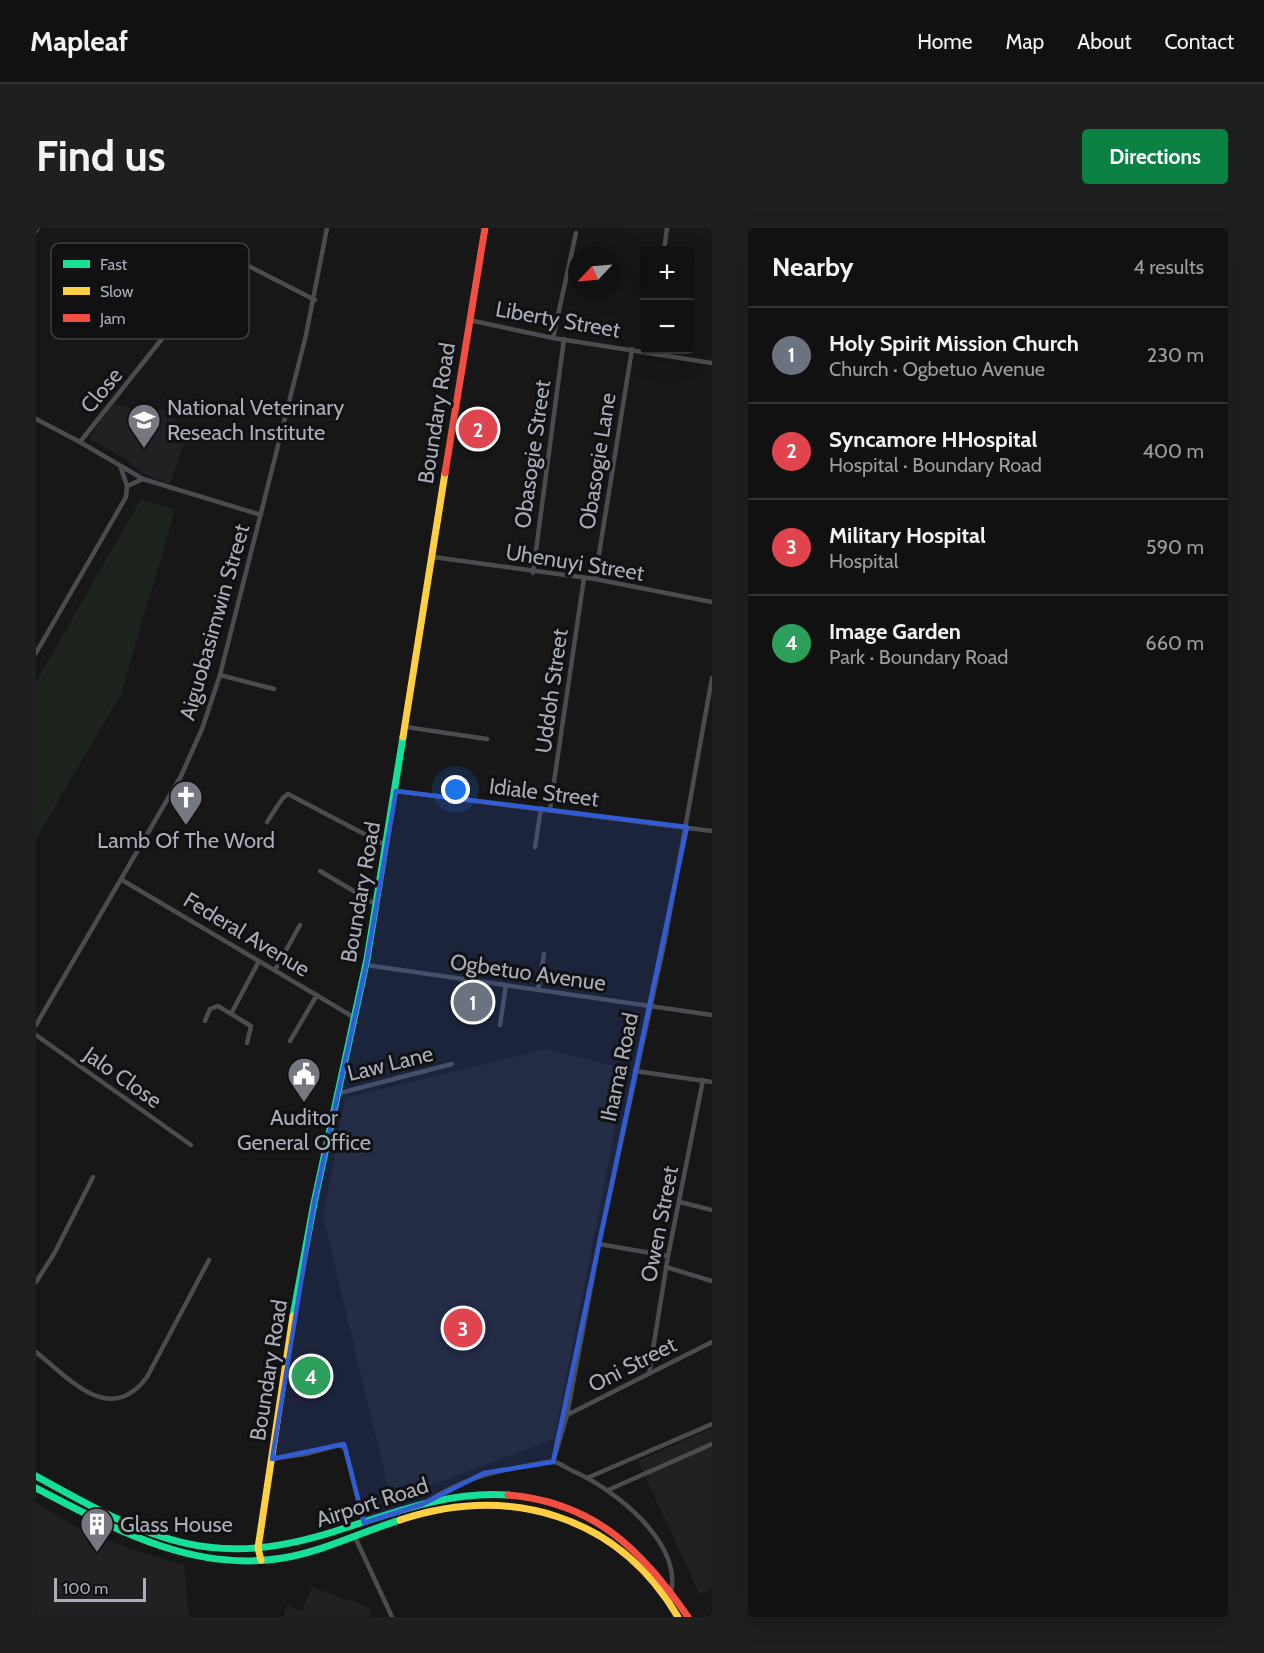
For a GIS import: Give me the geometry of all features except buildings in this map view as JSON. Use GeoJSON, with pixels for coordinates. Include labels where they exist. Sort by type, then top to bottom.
{"type":"FeatureCollection","features":[{"type":"Feature","properties":{"kind":"main road","name":"Boundary Road"},"geometry":{"type":"LineString","coordinates":[[261,1560],[258,1548],[294,1311],[336,1094],[355,1018],[377,905],[485,228]]}},
{"type":"Feature","properties":{"kind":"main road","name":"Airport Road"},"geometry":{"type":"LineString","coordinates":[[36,1476],[107,1515],[168,1540],[238,1551],[286,1547],[446,1498],[494,1493],[521,1494],[552,1501],[588,1517],[617,1536],[640,1554],[688,1617]]}},
{"type":"Feature","properties":{"kind":"main road","name":"Airport Road"},"geometry":{"type":"LineString","coordinates":[[36,1488],[117,1530],[161,1549],[209,1558],[261,1560],[301,1554],[424,1512],[455,1505],[502,1504],[533,1508],[565,1518],[607,1540],[632,1558],[670,1595],[678,1617]]}},
{"type":"Feature","properties":{"kind":"main road"},"geometry":{"type":"LineString","coordinates":[[423,1504],[424,1512]]}},
{"type":"Feature","properties":{"kind":"street","name":"Aiguobasimwin Street"},"geometry":{"type":"LineString","coordinates":[[36,1025],[38,1015],[122,880],[181,776],[202,729],[220,675],[315,300],[327,228]]}},
{"type":"Feature","properties":{"kind":"street"},"geometry":{"type":"LineString","coordinates":[[665,246],[667,228]]}},
{"type":"Feature","properties":{"kind":"street"},"geometry":{"type":"LineString","coordinates":[[553,338],[576,233]]}},
{"type":"Feature","properties":{"kind":"street"},"geometry":{"type":"LineString","coordinates":[[249,266],[315,300]]}},
{"type":"Feature","properties":{"kind":"street","name":"Liberty Street"},"geometry":{"type":"LineString","coordinates":[[469,320],[553,338],[640,349]]}},
{"type":"Feature","properties":{"kind":"street","name":"Close"},"geometry":{"type":"LineString","coordinates":[[80,442],[162,339]]}},
{"type":"Feature","properties":{"kind":"street","name":"Obasogie Street"},"geometry":{"type":"LineString","coordinates":[[533,573],[564,339]]}},
{"type":"Feature","properties":{"kind":"street","name":"Obasogie Lane"},"geometry":{"type":"LineString","coordinates":[[595,579],[632,349]]}},
{"type":"Feature","properties":{"kind":"street","name":"Liberty Street"},"geometry":{"type":"LineString","coordinates":[[668,354],[712,363]]}},
{"type":"Feature","properties":{"kind":"street"},"geometry":{"type":"LineString","coordinates":[[36,419],[143,479],[261,515]]}},
{"type":"Feature","properties":{"kind":"street"},"geometry":{"type":"LineString","coordinates":[[36,653],[126,497],[127,486],[121,467]]}},
{"type":"Feature","properties":{"kind":"street"},"geometry":{"type":"LineString","coordinates":[[127,486],[143,479]]}},
{"type":"Feature","properties":{"kind":"street","name":"Uhenuyi Street"},"geometry":{"type":"LineString","coordinates":[[433,557],[533,573],[595,579],[712,602]]}},
{"type":"Feature","properties":{"kind":"street","name":"Uddoh Street"},"geometry":{"type":"LineString","coordinates":[[550,809],[584,578]]}},
{"type":"Feature","properties":{"kind":"street"},"geometry":{"type":"LineString","coordinates":[[220,675],[274,689]]}},
{"type":"Feature","properties":{"kind":"street","name":"Ihama Road"},"geometry":{"type":"LineString","coordinates":[[554,1462],[567,1415],[599,1244],[687,827],[712,678]]}},
{"type":"Feature","properties":{"kind":"street"},"geometry":{"type":"LineString","coordinates":[[406,727],[487,739]]}},
{"type":"Feature","properties":{"kind":"street","name":"Idiale Street"},"geometry":{"type":"LineString","coordinates":[[396,791],[712,831]]}},
{"type":"Feature","properties":{"kind":"street"},"geometry":{"type":"LineString","coordinates":[[267,822],[282,799],[288,794],[387,846]]}},
{"type":"Feature","properties":{"kind":"street"},"geometry":{"type":"LineString","coordinates":[[535,848],[541,808]]}},
{"type":"Feature","properties":{"kind":"street"},"geometry":{"type":"LineString","coordinates":[[320,871],[377,905]]}},
{"type":"Feature","properties":{"kind":"street","name":"Federal Avenue"},"geometry":{"type":"LineString","coordinates":[[122,880],[355,1018]]}},
{"type":"Feature","properties":{"kind":"street"},"geometry":{"type":"LineString","coordinates":[[275,970],[300,925]]}},
{"type":"Feature","properties":{"kind":"street"},"geometry":{"type":"LineString","coordinates":[[538,990],[544,954]]}},
{"type":"Feature","properties":{"kind":"street"},"geometry":{"type":"LineString","coordinates":[[231,1014],[259,961]]}},
{"type":"Feature","properties":{"kind":"street","name":"Ogbetuo Avenue"},"geometry":{"type":"LineString","coordinates":[[366,965],[590,999],[650,1004],[712,1015]]}},
{"type":"Feature","properties":{"kind":"street"},"geometry":{"type":"LineString","coordinates":[[500,1025],[506,985]]}},
{"type":"Feature","properties":{"kind":"street"},"geometry":{"type":"LineString","coordinates":[[290,1041],[316,995]]}},
{"type":"Feature","properties":{"kind":"street"},"geometry":{"type":"LineString","coordinates":[[205,1021],[214,1005],[251,1026],[247,1043]]}},
{"type":"Feature","properties":{"kind":"street","name":"Jalo Close"},"geometry":{"type":"LineString","coordinates":[[36,1035],[191,1145]]}},
{"type":"Feature","properties":{"kind":"street","name":"Law Lane"},"geometry":{"type":"LineString","coordinates":[[336,1094],[452,1064]]}},
{"type":"Feature","properties":{"kind":"street"},"geometry":{"type":"LineString","coordinates":[[635,1071],[712,1082]]}},
{"type":"Feature","properties":{"kind":"street","name":"Owen Street"},"geometry":{"type":"LineString","coordinates":[[649,1374],[668,1256],[703,1080]]}},
{"type":"Feature","properties":{"kind":"street"},"geometry":{"type":"LineString","coordinates":[[36,1282],[54,1254],[93,1177]]}},
{"type":"Feature","properties":{"kind":"street"},"geometry":{"type":"LineString","coordinates":[[680,1202],[712,1210]]}},
{"type":"Feature","properties":{"kind":"street"},"geometry":{"type":"LineString","coordinates":[[599,1244],[668,1256]]}},
{"type":"Feature","properties":{"kind":"street"},"geometry":{"type":"LineString","coordinates":[[36,1352],[93,1396],[110,1400],[123,1399],[137,1391],[147,1377],[209,1260]]}},
{"type":"Feature","properties":{"kind":"street"},"geometry":{"type":"LineString","coordinates":[[666,1268],[712,1281]]}},
{"type":"Feature","properties":{"kind":"street","name":"Oni Street"},"geometry":{"type":"LineString","coordinates":[[567,1415],[712,1342]]}},
{"type":"Feature","properties":{"kind":"street"},"geometry":{"type":"LineString","coordinates":[[587,1478],[712,1424]]}},
{"type":"Feature","properties":{"kind":"street"},"geometry":{"type":"LineString","coordinates":[[608,1490],[712,1444]]}},
{"type":"Feature","properties":{"kind":"street"},"geometry":{"type":"LineString","coordinates":[[272,1459],[306,1454],[339,1445],[345,1448],[364,1522]]}},
{"type":"Feature","properties":{"kind":"street"},"geometry":{"type":"LineString","coordinates":[[423,1504],[449,1487],[484,1473],[554,1462],[587,1478],[625,1502],[657,1540],[673,1571],[670,1595]]}},
{"type":"Feature","properties":{"kind":"street"},"geometry":{"type":"LineString","coordinates":[[355,1537],[392,1617]]}},
{"type":"Feature","properties":{"kind":"highlighted area"},"geometry":{"type":"Polygon","coordinates":[[[396,791],[687,827],[553,1462],[484,1473],[423,1504],[364,1523],[344,1444],[272,1459],[314,1203],[366,965],[396,791]]]}},
{"type":"Feature","properties":{"kind":"shaded area","name":"National Veterinary Reseach Institute"},"geometry":{"type":"Polygon","coordinates":[[[116,404],[133,409],[165,410],[188,432],[170,484],[144,474],[124,458],[89,439],[110,407],[116,404]]]}},
{"type":"Feature","properties":{"kind":"shaded area"},"geometry":{"type":"Polygon","coordinates":[[[141,499],[175,510],[121,694],[36,839],[36,682],[141,499]]]}},
{"type":"Feature","properties":{"kind":"shaded area"},"geometry":{"type":"Polygon","coordinates":[[[547,1049],[627,1069],[554,1439],[391,1500],[323,1217],[345,1098],[547,1049]]]}},
{"type":"Feature","properties":{"kind":"shaded area"},"geometry":{"type":"Polygon","coordinates":[[[712,1428],[712,1589],[700,1595],[638,1461],[712,1428]]]}},
{"type":"Feature","properties":{"kind":"shaded area"},"geometry":{"type":"Polygon","coordinates":[[[36,1502],[74,1526],[130,1549],[184,1565],[189,1617],[36,1617],[36,1502]]]}},
{"type":"Feature","properties":{"kind":"shaded area"},"geometry":{"type":"Polygon","coordinates":[[[312,1587],[371,1608],[368,1617],[283,1617],[287,1605],[302,1611],[312,1587]]]}},
{"type":"Feature","properties":{"kind":"traffic: fast"},"geometry":{"type":"LineString","coordinates":[[293,1316],[314,1203],[367,959],[403,737]]}},
{"type":"Feature","properties":{"kind":"traffic: fast"},"geometry":{"type":"LineString","coordinates":[[36,1476],[114,1517],[149,1532],[184,1543],[219,1548],[257,1548],[298,1541],[445,1499],[508,1495]]}},
{"type":"Feature","properties":{"kind":"traffic: fast"},"geometry":{"type":"LineString","coordinates":[[36,1488],[94,1518],[154,1544],[217,1559],[249,1561],[298,1555],[400,1520]]}},
{"type":"Feature","properties":{"kind":"traffic: slow"},"geometry":{"type":"LineString","coordinates":[[403,737],[445,473]]}},
{"type":"Feature","properties":{"kind":"traffic: slow"},"geometry":{"type":"LineString","coordinates":[[261,1560],[258,1548],[293,1316]]}},
{"type":"Feature","properties":{"kind":"traffic: slow"},"geometry":{"type":"LineString","coordinates":[[400,1520],[441,1510],[481,1506],[520,1508],[558,1517],[593,1532],[625,1554],[653,1582],[678,1617]]}},
{"type":"Feature","properties":{"kind":"traffic: jam"},"geometry":{"type":"LineString","coordinates":[[445,473],[485,228]]}},
{"type":"Feature","properties":{"kind":"traffic: jam"},"geometry":{"type":"LineString","coordinates":[[508,1495],[539,1500],[591,1519],[634,1551],[653,1571],[688,1617]]}},
{"type":"Feature","properties":{"kind":"place","name":"Syncamore HHospital"},"geometry":{"type":"Point","coordinates":[478,429]}},
{"type":"Feature","properties":{"kind":"place","name":"National Veterinary Reseach Institute"},"geometry":{"type":"Point","coordinates":[144,449]}},
{"type":"Feature","properties":{"kind":"place","name":"Lamb Of The Word"},"geometry":{"type":"Point","coordinates":[186,826]}},
{"type":"Feature","properties":{"kind":"place","name":"Holy Spirit Mission Church"},"geometry":{"type":"Point","coordinates":[473,1002]}},
{"type":"Feature","properties":{"kind":"place","name":"Auditor General Office"},"geometry":{"type":"Point","coordinates":[304,1103]}},
{"type":"Feature","properties":{"kind":"place","name":"Military Hospital"},"geometry":{"type":"Point","coordinates":[463,1328]}},
{"type":"Feature","properties":{"kind":"place","name":"Image Garden"},"geometry":{"type":"Point","coordinates":[311,1376]}},
{"type":"Feature","properties":{"kind":"place","name":"Glass House"},"geometry":{"type":"Point","coordinates":[97,1553]}}]}
